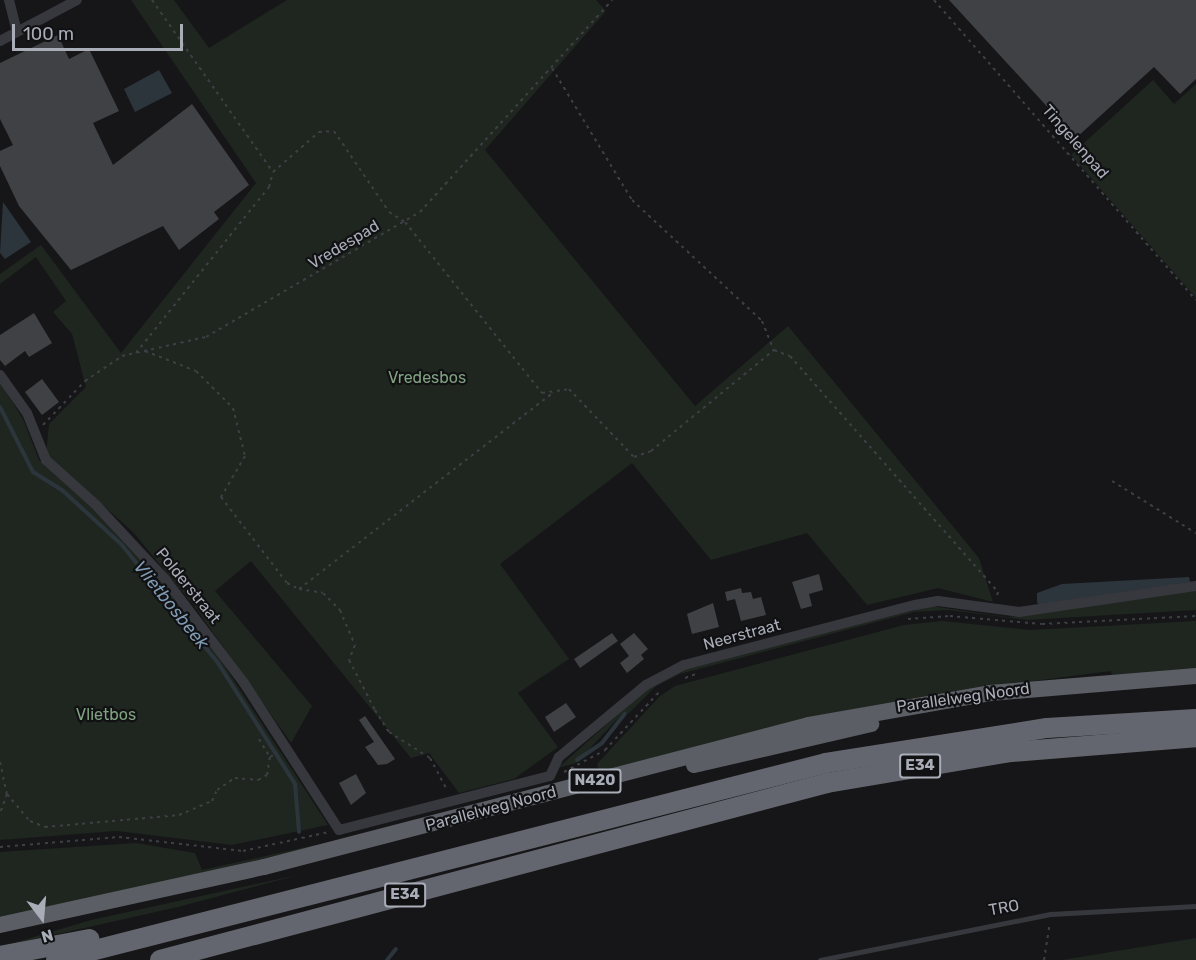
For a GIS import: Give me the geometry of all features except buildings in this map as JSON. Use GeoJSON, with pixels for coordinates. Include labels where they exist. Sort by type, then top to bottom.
{"type":"FeatureCollection","features":[{"type":"Feature","properties":{"kind":"highway","name":"Parallelweg Noord"},"geometry":{"type":"LineString","coordinates":[[0,925],[264,867],[808,724],[990,693],[1196,676]]}},
{"type":"Feature","properties":{"kind":"highway","name":"Parallelweg Noord"},"geometry":{"type":"LineString","coordinates":[[0,935],[271,876],[803,738],[990,704],[1196,685]]}},
{"type":"Feature","properties":{"kind":"highway","name":"E34"},"geometry":{"type":"LineString","coordinates":[[56,960],[826,763],[1047,728],[1196,719]]}},
{"type":"Feature","properties":{"kind":"highway","name":"E34"},"geometry":{"type":"LineString","coordinates":[[160,960],[827,783],[1011,752],[1196,737]]}},
{"type":"Feature","properties":{"kind":"highway"},"geometry":{"type":"LineString","coordinates":[[0,956],[198,922]]}},
{"type":"Feature","properties":{"kind":"street"},"geometry":{"type":"LineString","coordinates":[[9,0],[17,30]]}},
{"type":"Feature","properties":{"kind":"street"},"geometry":{"type":"LineString","coordinates":[[0,40],[77,0]]}},
{"type":"Feature","properties":{"kind":"street","name":"Polderstraat"},"geometry":{"type":"LineString","coordinates":[[0,375],[27,413],[54,470],[96,505],[165,579],[287,747],[339,830]]}},
{"type":"Feature","properties":{"kind":"street","name":"Neerstraat"},"geometry":{"type":"LineString","coordinates":[[550,776],[554,762],[568,750],[646,686],[684,665],[926,603],[1018,612],[1196,586]]}},
{"type":"Feature","properties":{"kind":"street"},"geometry":{"type":"LineString","coordinates":[[339,830],[550,776]]}},
{"type":"Feature","properties":{"kind":"lane","name":"TRO"},"geometry":{"type":"LineString","coordinates":[[820,960],[1052,914],[1196,906]]}},
{"type":"Feature","properties":{"kind":"path"},"geometry":{"type":"LineString","coordinates":[[152,0],[272,171]]}},
{"type":"Feature","properties":{"kind":"path","name":"Vredespad"},"geometry":{"type":"LineString","coordinates":[[35,434],[85,381],[122,356],[206,337],[420,212],[612,0]]}},
{"type":"Feature","properties":{"kind":"path","name":"Tingelenpad"},"geometry":{"type":"LineString","coordinates":[[934,0],[1196,300]]}},
{"type":"Feature","properties":{"kind":"path"},"geometry":{"type":"LineString","coordinates":[[551,67],[632,201],[762,321],[774,350],[798,365],[998,592],[996,599]]}},
{"type":"Feature","properties":{"kind":"path"},"geometry":{"type":"LineString","coordinates":[[136,353],[269,187],[272,171],[319,132],[334,131],[389,213],[405,222],[542,393],[569,389],[634,457],[651,451],[774,350]]}},
{"type":"Feature","properties":{"kind":"path"},"geometry":{"type":"LineString","coordinates":[[145,351],[196,371],[233,408],[245,456],[221,497],[287,584],[299,589],[323,593],[340,610],[355,645],[349,660],[375,710],[389,732],[429,758],[453,801]]}},
{"type":"Feature","properties":{"kind":"path"},"geometry":{"type":"LineString","coordinates":[[299,589],[556,391]]}},
{"type":"Feature","properties":{"kind":"path"},"geometry":{"type":"LineString","coordinates":[[1112,481],[1196,533]]}},
{"type":"Feature","properties":{"kind":"path"},"geometry":{"type":"LineString","coordinates":[[896,622],[931,616],[1012,624],[1196,616]]}},
{"type":"Feature","properties":{"kind":"path"},"geometry":{"type":"LineString","coordinates":[[681,680],[708,671]]}},
{"type":"Feature","properties":{"kind":"path"},"geometry":{"type":"LineString","coordinates":[[550,776],[572,770],[605,750],[665,687]]}},
{"type":"Feature","properties":{"kind":"path"},"geometry":{"type":"LineString","coordinates":[[0,762],[7,794],[30,822],[45,827],[178,815],[212,801],[217,790],[235,778],[258,780],[267,775],[270,757],[259,739]]}},
{"type":"Feature","properties":{"kind":"path"},"geometry":{"type":"LineString","coordinates":[[270,757],[287,747]]}},
{"type":"Feature","properties":{"kind":"path"},"geometry":{"type":"LineString","coordinates":[[0,813],[7,794]]}},
{"type":"Feature","properties":{"kind":"path"},"geometry":{"type":"LineString","coordinates":[[0,847],[119,837],[243,851],[339,830]]}},
{"type":"Feature","properties":{"kind":"path"},"geometry":{"type":"LineString","coordinates":[[1044,960],[1052,914]]}},
{"type":"Feature","properties":{"kind":"green space","name":"Vredesbos"},"geometry":{"type":"Polygon","coordinates":[[[131,0],[174,0],[209,48],[287,0],[596,0],[606,11],[485,150],[695,406],[788,326],[979,558],[993,602],[938,588],[867,605],[807,533],[711,560],[632,463],[500,564],[569,659],[518,693],[558,747],[514,779],[459,793],[429,753],[411,758],[251,561],[215,591],[312,706],[291,743],[195,607],[133,532],[46,455],[49,424],[86,387],[72,334],[53,312],[66,301],[36,257],[0,284],[0,274],[41,245],[121,353],[256,183],[131,0]]]}},
{"type":"Feature","properties":{"kind":"green space"},"geometry":{"type":"Polygon","coordinates":[[[1153,80],[1174,104],[1196,84],[1196,298],[1071,155],[1153,80]]]}},
{"type":"Feature","properties":{"kind":"green space","name":"Vlietbos"},"geometry":{"type":"Polygon","coordinates":[[[0,382],[23,419],[39,460],[109,523],[163,583],[214,650],[328,825],[232,845],[117,831],[0,840],[0,382]]]}},
{"type":"Feature","properties":{"kind":"green space"},"geometry":{"type":"Polygon","coordinates":[[[1196,590],[1196,610],[1027,620],[948,610],[914,612],[680,674],[656,686],[628,714],[624,712],[576,763],[558,768],[644,691],[679,670],[931,606],[1007,617],[1196,590]]]}},
{"type":"Feature","properties":{"kind":"green space"},"geometry":{"type":"Polygon","coordinates":[[[942,621],[1030,630],[1196,621],[1196,670],[1112,675],[1111,671],[1011,684],[0,920],[0,852],[136,843],[195,853],[202,870],[356,836],[599,771],[597,764],[660,696],[675,686],[904,625],[942,621]]]}},
{"type":"Feature","properties":{"kind":"green space"},"geometry":{"type":"Polygon","coordinates":[[[302,874],[178,907],[0,947],[91,920],[302,874]]]}},
{"type":"Feature","properties":{"kind":"green space"},"geometry":{"type":"Polygon","coordinates":[[[1196,938],[1196,960],[1062,960],[1196,938]]]}},
{"type":"Feature","properties":{"kind":"shaded area"},"geometry":{"type":"Polygon","coordinates":[[[159,70],[172,93],[135,112],[124,89],[159,70]]]}},
{"type":"Feature","properties":{"kind":"shaded area"},"geometry":{"type":"Polygon","coordinates":[[[3,202],[31,242],[5,259],[0,253],[3,202]]]}},
{"type":"Feature","properties":{"kind":"shaded area"},"geometry":{"type":"Polygon","coordinates":[[[1189,577],[1190,582],[1038,605],[1037,601],[1037,593],[1062,584],[1189,577]]]}},
{"type":"Feature","properties":{"kind":"waterway","name":"Vlietbosbeek"},"geometry":{"type":"LineString","coordinates":[[0,407],[33,472],[62,490],[121,544],[218,663],[295,784],[299,832]]}},
{"type":"Feature","properties":{"kind":"waterway"},"geometry":{"type":"LineString","coordinates":[[577,760],[602,743],[625,714]]}},
{"type":"Feature","properties":{"kind":"waterway"},"geometry":{"type":"LineString","coordinates":[[387,960],[396,949]]}}]}
